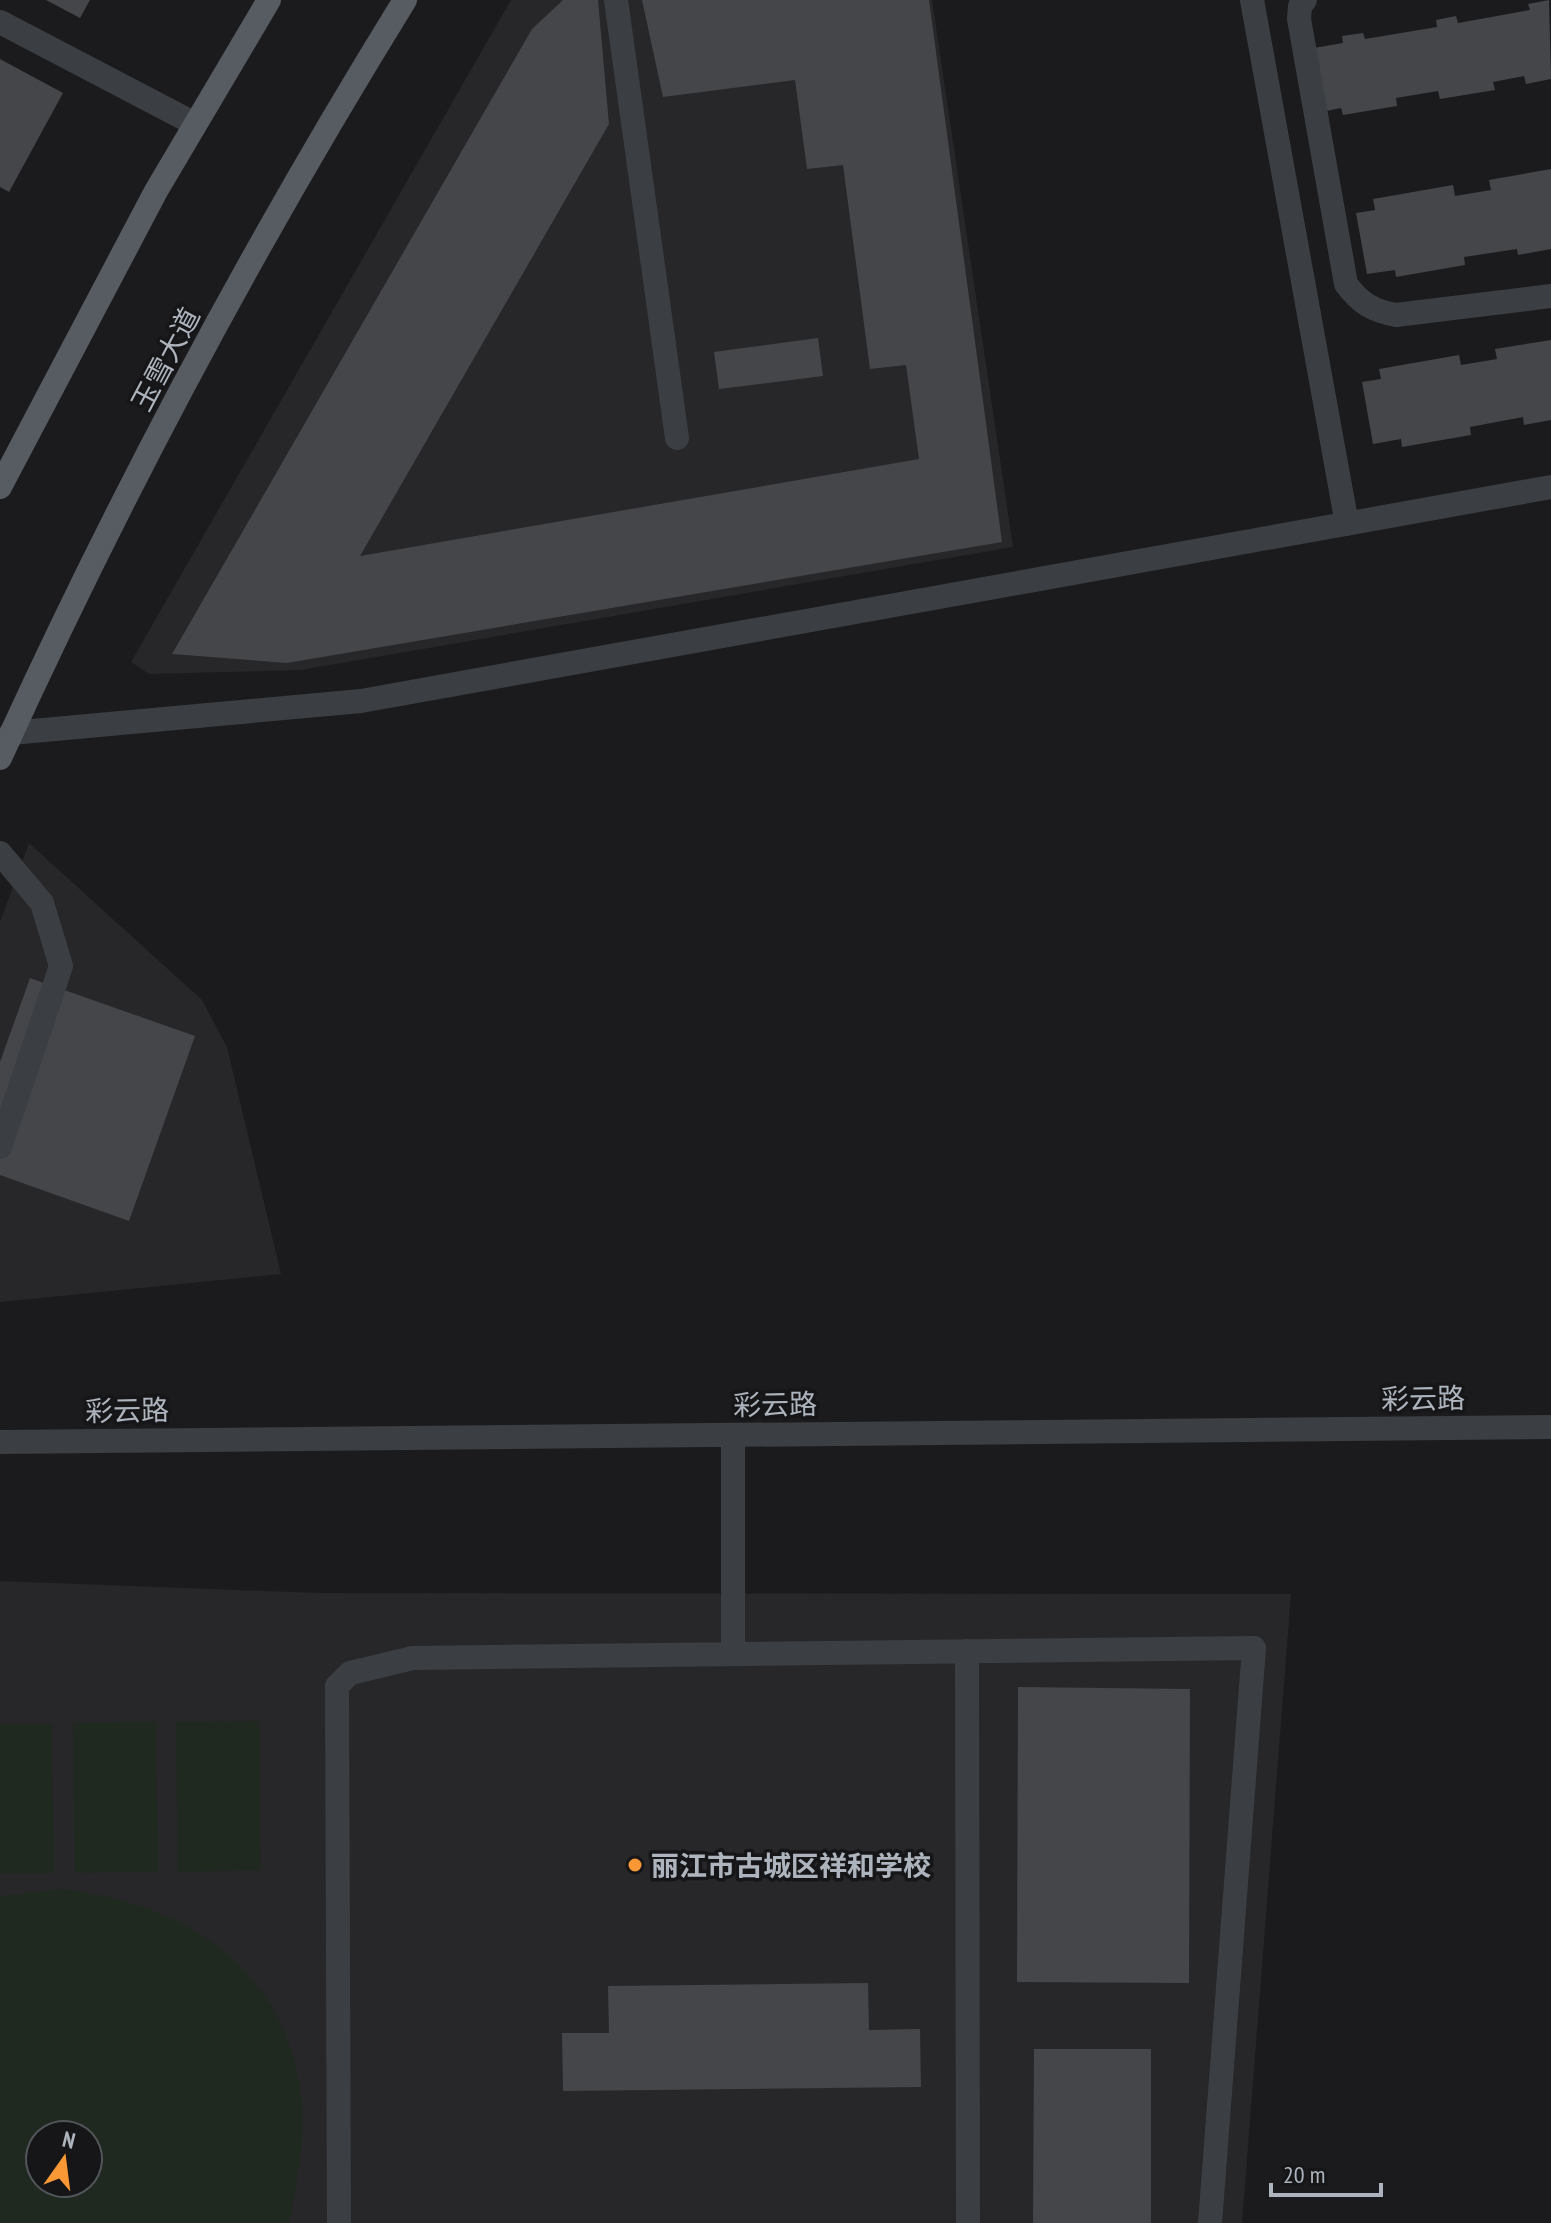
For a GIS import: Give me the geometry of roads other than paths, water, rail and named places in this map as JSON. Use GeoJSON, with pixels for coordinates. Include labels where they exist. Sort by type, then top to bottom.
{"type":"FeatureCollection","features":[{"type":"Feature","properties":{"kind":"main road"},"geometry":{"type":"LineString","coordinates":[[0,487],[195,124],[269,0]]}},
{"type":"Feature","properties":{"kind":"main road","name":"玉雪大道"},"geometry":{"type":"LineString","coordinates":[[0,758],[114,518],[258,247],[405,0]]}},
{"type":"Feature","properties":{"kind":"street"},"geometry":{"type":"LineString","coordinates":[[616,0],[677,438]]}},
{"type":"Feature","properties":{"kind":"street"},"geometry":{"type":"LineString","coordinates":[[1252,0],[1347,524]]}},
{"type":"Feature","properties":{"kind":"street"},"geometry":{"type":"LineString","coordinates":[[1305,0],[1300,6],[1299,19],[1346,284],[1354,296],[1366,306],[1396,315],[1551,296]]}},
{"type":"Feature","properties":{"kind":"street"},"geometry":{"type":"LineString","coordinates":[[0,22],[195,124]]}},
{"type":"Feature","properties":{"kind":"street"},"geometry":{"type":"LineString","coordinates":[[11,733],[361,701],[1551,487]]}},
{"type":"Feature","properties":{"kind":"street"},"geometry":{"type":"LineString","coordinates":[[0,853],[42,903],[61,966],[0,1147]]}},
{"type":"Feature","properties":{"kind":"street","name":"彩云路"},"geometry":{"type":"LineString","coordinates":[[0,1442],[1551,1427]]}},
{"type":"Feature","properties":{"kind":"street"},"geometry":{"type":"LineString","coordinates":[[733,1435],[733,1654]]}},
{"type":"Feature","properties":{"kind":"street"},"geometry":{"type":"LineString","coordinates":[[339,2223],[337,1686],[350,1673],[413,1658],[1254,1648],[1210,2223]]}},
{"type":"Feature","properties":{"kind":"street"},"geometry":{"type":"LineString","coordinates":[[967,1651],[968,2223]]}},
{"type":"Feature","properties":{"kind":"place","name":"丽江市古城区祥和学校"},"geometry":{"type":"Point","coordinates":[635,1865]}}]}
